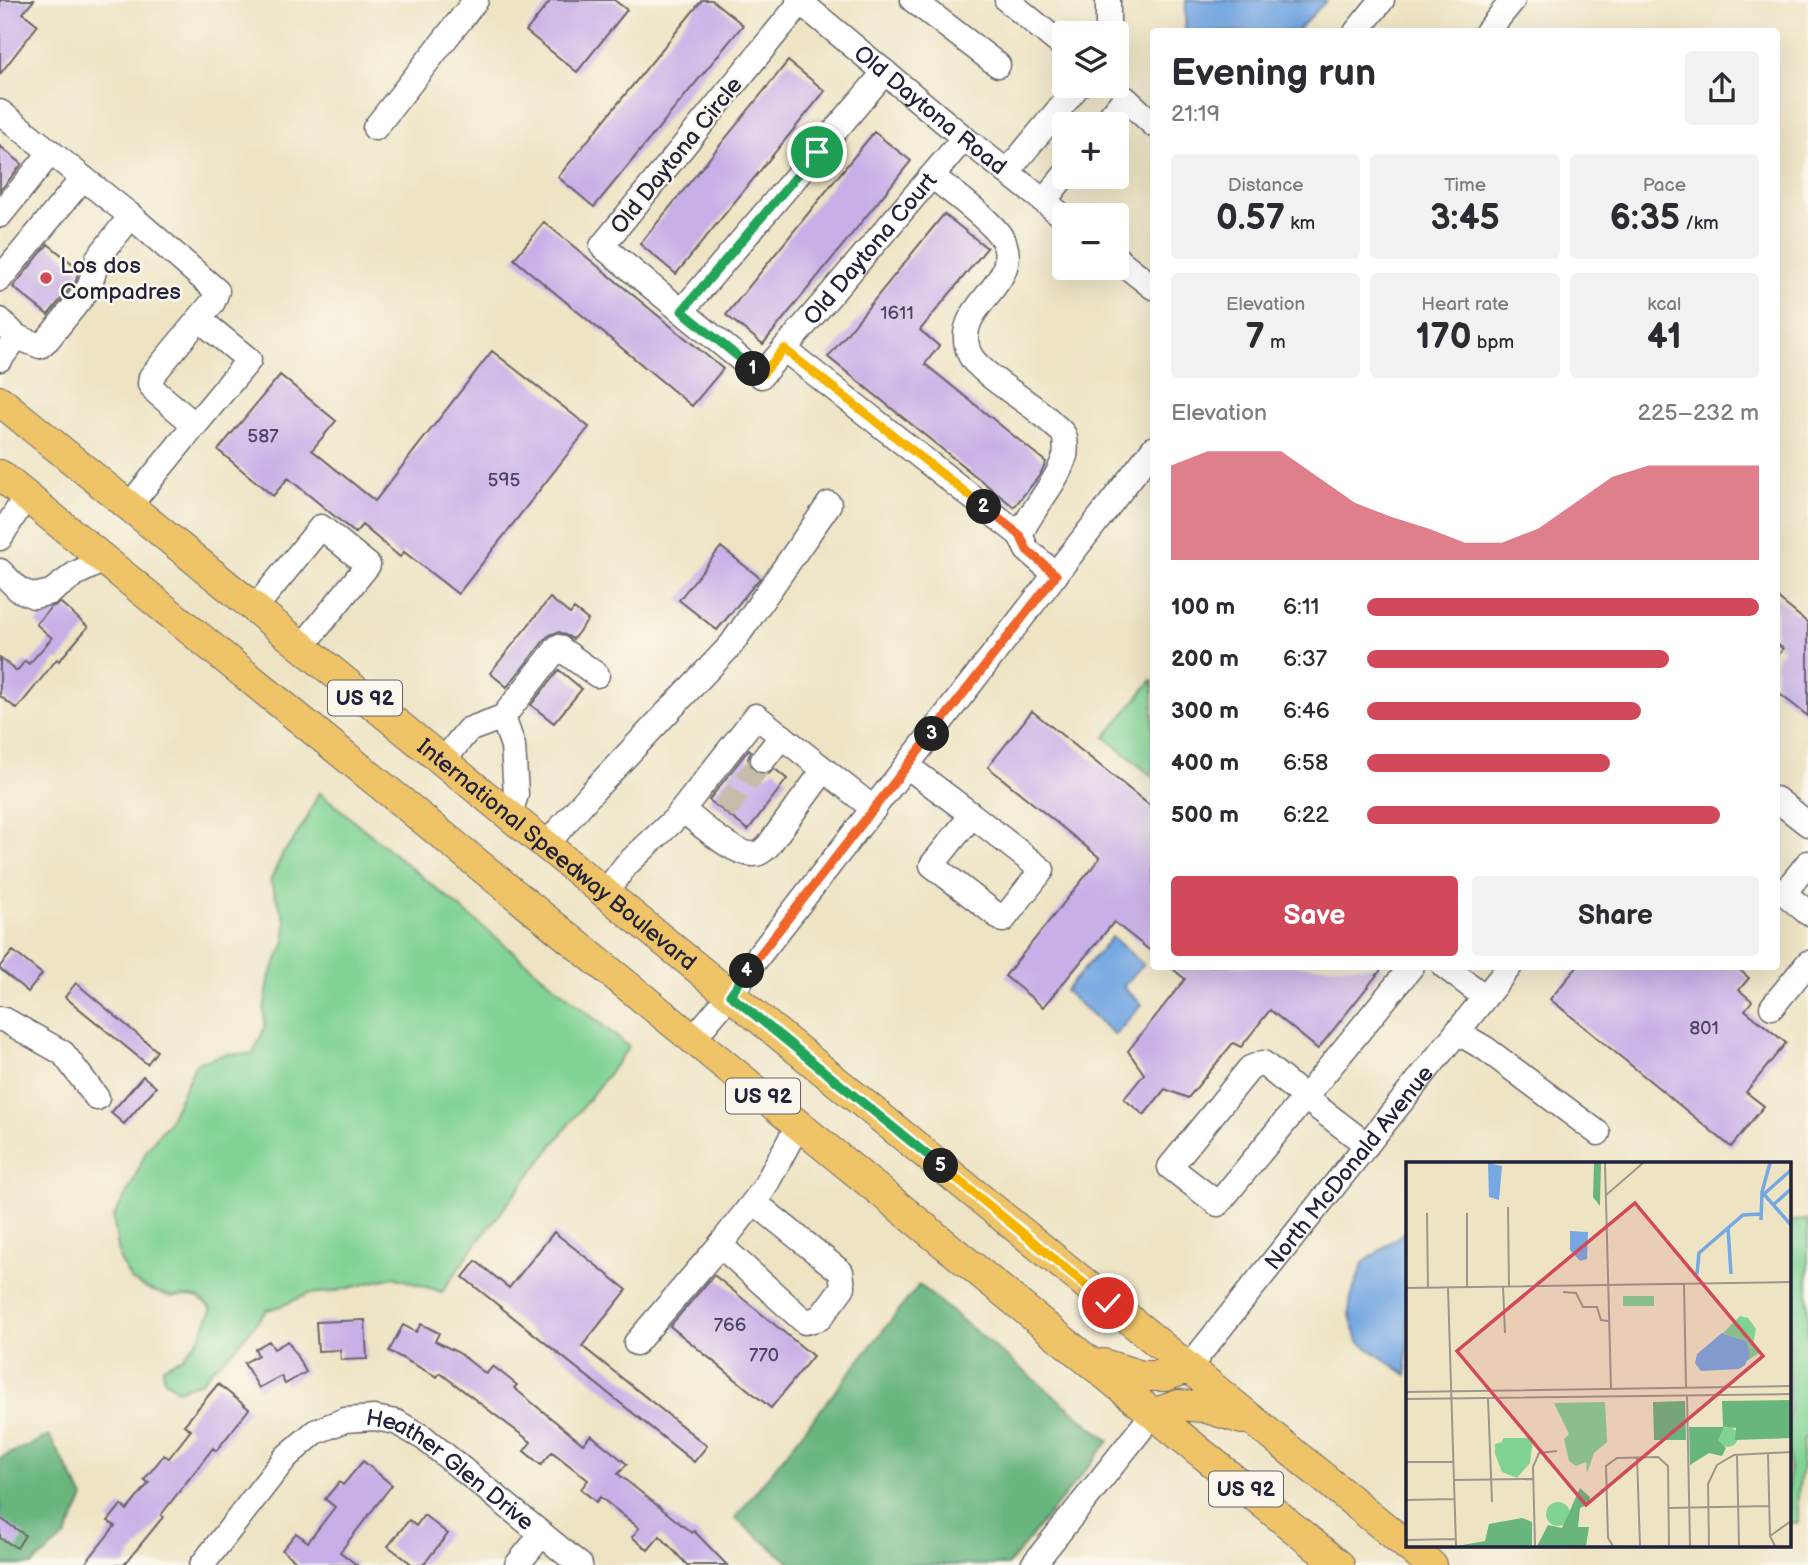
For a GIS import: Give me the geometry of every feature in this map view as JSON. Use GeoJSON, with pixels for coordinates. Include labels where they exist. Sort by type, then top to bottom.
{"type":"FeatureCollection","features":[{"type":"Feature","properties":{"kind":"main road","name":"International Speedway Boulevard"},"geometry":{"type":"LineString","coordinates":[[0,401],[1406,1545]]}},
{"type":"Feature","properties":{"kind":"main road","name":"US 92"},"geometry":{"type":"LineString","coordinates":[[0,475],[1339,1565]]}},
{"type":"Feature","properties":{"kind":"main road"},"geometry":{"type":"LineString","coordinates":[[1086,1359],[1142,1376],[1166,1376],[1188,1368]]}},
{"type":"Feature","properties":{"kind":"main road"},"geometry":{"type":"LineString","coordinates":[[1153,1414],[1178,1405],[1203,1407],[1256,1423]]}},
{"type":"Feature","properties":{"kind":"main road","name":"International Speedway Boulevard"},"geometry":{"type":"LineString","coordinates":[[1410,1548],[1431,1565]]}},
{"type":"Feature","properties":{"kind":"street"},"geometry":{"type":"LineString","coordinates":[[375,128],[476,0]]}},
{"type":"Feature","properties":{"kind":"street"},"geometry":{"type":"LineString","coordinates":[[913,0],[998,65]]}},
{"type":"Feature","properties":{"kind":"street"},"geometry":{"type":"LineString","coordinates":[[1007,0],[1052,37]]}},
{"type":"Feature","properties":{"kind":"street"},"geometry":{"type":"LineString","coordinates":[[1108,0],[1108,21]]}},
{"type":"Feature","properties":{"kind":"street"},"geometry":{"type":"LineString","coordinates":[[1359,28],[1382,0]]}},
{"type":"Feature","properties":{"kind":"street"},"geometry":{"type":"LineString","coordinates":[[1490,28],[1513,0]]}},
{"type":"Feature","properties":{"kind":"street","name":"Old Daytona Road"},"geometry":{"type":"LineString","coordinates":[[806,3],[964,138],[1052,207]]}},
{"type":"Feature","properties":{"kind":"street","name":"Old Daytona Circle"},"geometry":{"type":"LineString","coordinates":[[682,311],[602,246],[806,3]]}},
{"type":"Feature","properties":{"kind":"street"},"geometry":{"type":"LineString","coordinates":[[682,311],[885,72]]}},
{"type":"Feature","properties":{"kind":"street"},"geometry":{"type":"LineString","coordinates":[[1007,172],[1068,98]]}},
{"type":"Feature","properties":{"kind":"street"},"geometry":{"type":"LineString","coordinates":[[1124,98],[1150,121]]}},
{"type":"Feature","properties":{"kind":"street"},"geometry":{"type":"LineString","coordinates":[[0,112],[131,216],[217,290],[213,302],[152,377],[150,384],[195,425]]}},
{"type":"Feature","properties":{"kind":"street","name":"Old Daytona Court"},"geometry":{"type":"LineString","coordinates":[[682,311],[761,376],[964,138]]}},
{"type":"Feature","properties":{"kind":"street"},"geometry":{"type":"LineString","coordinates":[[0,215],[51,152]]}},
{"type":"Feature","properties":{"kind":"street"},"geometry":{"type":"LineString","coordinates":[[932,176],[993,227],[1005,244],[1007,258],[1003,274],[967,323],[967,347],[975,363],[1048,419],[1064,435],[1066,454],[1020,535]]}},
{"type":"Feature","properties":{"kind":"street"},"geometry":{"type":"LineString","coordinates":[[0,279],[83,178]]}},
{"type":"Feature","properties":{"kind":"street"},"geometry":{"type":"LineString","coordinates":[[1044,201],[1054,189]]}},
{"type":"Feature","properties":{"kind":"street"},"geometry":{"type":"LineString","coordinates":[[0,359],[8,328],[40,346],[48,339],[89,288],[98,258],[131,216]]}},
{"type":"Feature","properties":{"kind":"street"},"geometry":{"type":"LineString","coordinates":[[1129,269],[1150,286]]}},
{"type":"Feature","properties":{"kind":"street"},"geometry":{"type":"LineString","coordinates":[[129,506],[249,360],[199,319]]}},
{"type":"Feature","properties":{"kind":"street"},"geometry":{"type":"LineString","coordinates":[[784,349],[1020,535],[1027,550],[1056,575]]}},
{"type":"Feature","properties":{"kind":"street"},"geometry":{"type":"LineString","coordinates":[[693,1039],[730,995],[1150,453]]}},
{"type":"Feature","properties":{"kind":"street"},"geometry":{"type":"LineString","coordinates":[[0,538],[26,496]]}},
{"type":"Feature","properties":{"kind":"street"},"geometry":{"type":"LineString","coordinates":[[546,845],[593,791],[731,645],[829,504]]}},
{"type":"Feature","properties":{"kind":"street"},"geometry":{"type":"LineString","coordinates":[[255,608],[321,527],[368,565],[302,646]]}},
{"type":"Feature","properties":{"kind":"street"},"geometry":{"type":"LineString","coordinates":[[0,571],[19,590],[34,596],[51,592],[75,574],[104,560]]}},
{"type":"Feature","properties":{"kind":"street"},"geometry":{"type":"LineString","coordinates":[[443,761],[468,730],[503,717],[558,647],[597,675]]}},
{"type":"Feature","properties":{"kind":"street"},"geometry":{"type":"LineString","coordinates":[[605,893],[626,865],[683,810],[756,716],[874,809]]}},
{"type":"Feature","properties":{"kind":"street"},"geometry":{"type":"LineString","coordinates":[[503,717],[513,746],[516,794],[510,815]]}},
{"type":"Feature","properties":{"kind":"street"},"geometry":{"type":"LineString","coordinates":[[763,761],[782,737]]}},
{"type":"Feature","properties":{"kind":"street"},"geometry":{"type":"LineString","coordinates":[[907,766],[972,815]]}},
{"type":"Feature","properties":{"kind":"street"},"geometry":{"type":"LineString","coordinates":[[683,810],[716,821],[732,848],[745,854],[759,854],[768,846],[824,770]]}},
{"type":"Feature","properties":{"kind":"street"},"geometry":{"type":"LineString","coordinates":[[1780,802],[1808,824]]}},
{"type":"Feature","properties":{"kind":"street"},"geometry":{"type":"LineString","coordinates":[[1808,863],[1784,893],[1808,913]]}},
{"type":"Feature","properties":{"kind":"street"},"geometry":{"type":"LineString","coordinates":[[1772,1007],[1808,963]]}},
{"type":"Feature","properties":{"kind":"street"},"geometry":{"type":"LineString","coordinates":[[1367,1145],[1304,1097],[1263,1063],[1250,1068],[1170,1167],[1218,1204],[1304,1097],[1409,970]]}},
{"type":"Feature","properties":{"kind":"street"},"geometry":{"type":"LineString","coordinates":[[1449,970],[1485,997]]}},
{"type":"Feature","properties":{"kind":"street","name":"North McDonald Avenue"},"geometry":{"type":"LineString","coordinates":[[1188,1368],[1507,970]]}},
{"type":"Feature","properties":{"kind":"street"},"geometry":{"type":"LineString","coordinates":[[0,1019],[63,1053],[97,1098]]}},
{"type":"Feature","properties":{"kind":"street"},"geometry":{"type":"LineString","coordinates":[[1457,1032],[1486,1049],[1598,1133]]}},
{"type":"Feature","properties":{"kind":"street"},"geometry":{"type":"LineString","coordinates":[[636,1343],[763,1190],[798,1125]]}},
{"type":"Feature","properties":{"kind":"street"},"geometry":{"type":"LineString","coordinates":[[720,1245],[805,1322],[820,1318],[843,1287],[841,1272],[754,1202]]}},
{"type":"Feature","properties":{"kind":"street"},"geometry":{"type":"LineString","coordinates":[[1033,1565],[1153,1414]]}},
{"type":"Feature","properties":{"kind":"street","name":"Heather Glen Drive"},"geometry":{"type":"LineString","coordinates":[[202,1565],[286,1457],[315,1432],[345,1420],[374,1418],[396,1422],[424,1438],[580,1565]]}},
{"type":"Feature","properties":{"kind":"street"},"geometry":{"type":"LineString","coordinates":[[517,1565],[542,1534]]}},
{"type":"Feature","properties":{"kind":"green space"},"geometry":{"type":"Polygon","coordinates":[[[1150,682],[1150,774],[1105,737],[1150,682]]]}},
{"type":"Feature","properties":{"kind":"green space"},"geometry":{"type":"Polygon","coordinates":[[[319,792],[629,1047],[442,1292],[394,1277],[332,1292],[308,1294],[267,1310],[201,1382],[177,1390],[164,1379],[163,1367],[183,1357],[200,1337],[212,1309],[199,1298],[172,1297],[131,1280],[120,1260],[113,1218],[147,1149],[168,1123],[196,1063],[226,1054],[253,1054],[265,1027],[264,1009],[270,975],[285,943],[286,922],[270,881],[283,853],[307,818],[319,792]]]}},
{"type":"Feature","properties":{"kind":"green space"},"geometry":{"type":"Polygon","coordinates":[[[1808,1220],[1808,1435],[1803,1441],[1798,1523],[1790,1523],[1790,1221],[1808,1220]]]}},
{"type":"Feature","properties":{"kind":"green space"},"geometry":{"type":"Polygon","coordinates":[[[919,1285],[1109,1441],[1008,1565],[793,1565],[735,1518],[919,1285]]]}},
{"type":"Feature","properties":{"kind":"green space"},"geometry":{"type":"Polygon","coordinates":[[[49,1436],[84,1498],[66,1536],[32,1565],[0,1565],[0,1458],[49,1436]]]}},
{"type":"Feature","properties":{"kind":"water"},"geometry":{"type":"Polygon","coordinates":[[[1186,0],[1327,0],[1300,28],[1185,28],[1186,0]]]}},
{"type":"Feature","properties":{"kind":"water"},"geometry":{"type":"Polygon","coordinates":[[[1112,937],[1143,964],[1123,987],[1142,1004],[1115,1035],[1065,991],[1112,937]]]}},
{"type":"Feature","properties":{"kind":"water"},"geometry":{"type":"Polygon","coordinates":[[[1406,1231],[1406,1374],[1358,1341],[1349,1312],[1351,1297],[1363,1263],[1406,1231]]]}},
{"type":"Feature","properties":{"kind":"building"},"geometry":{"type":"Polygon","coordinates":[[[0,0],[34,0],[23,13],[38,25],[0,74],[0,0]]]}},
{"type":"Feature","properties":{"kind":"building"},"geometry":{"type":"Polygon","coordinates":[[[551,0],[614,0],[627,10],[577,72],[526,31],[551,0]]]}},
{"type":"Feature","properties":{"kind":"building"},"geometry":{"type":"Polygon","coordinates":[[[702,0],[712,0],[743,25],[594,207],[558,177],[702,0]]]}},
{"type":"Feature","properties":{"kind":"building"},"geometry":{"type":"Polygon","coordinates":[[[788,61],[825,91],[676,274],[640,244],[788,61]]]}},
{"type":"Feature","properties":{"kind":"building"},"geometry":{"type":"Polygon","coordinates":[[[874,132],[911,161],[763,344],[726,315],[874,132]]]}},
{"type":"Feature","properties":{"kind":"building"},"geometry":{"type":"Polygon","coordinates":[[[0,146],[22,164],[0,191],[0,146]]]}},
{"type":"Feature","properties":{"kind":"building"},"geometry":{"type":"Polygon","coordinates":[[[944,214],[987,248],[920,330],[939,346],[925,364],[1046,462],[1040,475],[1014,507],[828,357],[944,214]]]}},
{"type":"Feature","properties":{"kind":"building"},"geometry":{"type":"Polygon","coordinates":[[[544,222],[723,369],[692,406],[514,259],[544,222]]]}},
{"type":"Feature","properties":{"kind":"building","name":"Los dos Compadres"},"geometry":{"type":"Polygon","coordinates":[[[48,244],[79,269],[76,281],[48,315],[13,287],[48,244]]]}},
{"type":"Feature","properties":{"kind":"building"},"geometry":{"type":"Polygon","coordinates":[[[492,351],[589,427],[458,594],[404,552],[400,557],[362,525],[355,533],[288,478],[273,496],[218,450],[280,375],[336,421],[312,450],[375,501],[492,351]]]}},
{"type":"Feature","properties":{"kind":"building"},"geometry":{"type":"Polygon","coordinates":[[[721,547],[760,578],[717,630],[679,600],[721,547]]]}},
{"type":"Feature","properties":{"kind":"building"},"geometry":{"type":"Polygon","coordinates":[[[550,598],[570,614],[574,609],[588,620],[573,639],[559,632],[547,637],[507,687],[490,673],[550,598]]]}},
{"type":"Feature","properties":{"kind":"building"},"geometry":{"type":"Polygon","coordinates":[[[1780,600],[1808,623],[1808,716],[1780,694],[1780,653],[1783,649],[1780,646],[1780,600]]]}},
{"type":"Feature","properties":{"kind":"building"},"geometry":{"type":"Polygon","coordinates":[[[61,603],[88,627],[59,661],[57,659],[17,709],[0,696],[0,658],[17,671],[25,661],[29,664],[52,638],[36,624],[51,607],[61,603]]]}},
{"type":"Feature","properties":{"kind":"building"},"geometry":{"type":"Polygon","coordinates":[[[559,670],[582,689],[554,723],[531,705],[559,670]]]}},
{"type":"Feature","properties":{"kind":"building"},"geometry":{"type":"Polygon","coordinates":[[[1032,711],[1150,806],[1150,951],[1114,922],[1043,1007],[1005,976],[1100,858],[988,767],[1032,711]]]}},
{"type":"Feature","properties":{"kind":"building"},"geometry":{"type":"Polygon","coordinates":[[[749,749],[749,765],[754,772],[760,775],[768,774],[775,769],[787,779],[748,830],[709,800],[749,749]]]}},
{"type":"Feature","properties":{"kind":"building"},"geometry":{"type":"Polygon","coordinates":[[[13,951],[42,974],[28,992],[0,969],[13,951]]]}},
{"type":"Feature","properties":{"kind":"building"},"geometry":{"type":"Polygon","coordinates":[[[1174,970],[1381,970],[1318,1049],[1270,1010],[1241,1047],[1233,1043],[1188,1098],[1165,1089],[1144,1115],[1124,1099],[1144,1074],[1128,1051],[1185,979],[1174,970]]]}},
{"type":"Feature","properties":{"kind":"building"},"geometry":{"type":"Polygon","coordinates":[[[1575,970],[1740,970],[1749,978],[1739,990],[1752,1001],[1745,1010],[1786,1043],[1746,1092],[1764,1106],[1731,1147],[1550,999],[1575,970]]]}},
{"type":"Feature","properties":{"kind":"building"},"geometry":{"type":"Polygon","coordinates":[[[76,983],[157,1051],[147,1064],[65,997],[76,983]]]}},
{"type":"Feature","properties":{"kind":"building"},"geometry":{"type":"Polygon","coordinates":[[[143,1076],[156,1087],[124,1124],[111,1113],[143,1076]]]}},
{"type":"Feature","properties":{"kind":"building"},"geometry":{"type":"Polygon","coordinates":[[[554,1232],[627,1290],[582,1346],[707,1446],[694,1462],[463,1277],[476,1261],[509,1288],[554,1232]]]}},
{"type":"Feature","properties":{"kind":"building"},"geometry":{"type":"Polygon","coordinates":[[[714,1275],[813,1356],[771,1408],[670,1326],[714,1275]]]}},
{"type":"Feature","properties":{"kind":"building"},"geometry":{"type":"Polygon","coordinates":[[[365,1320],[367,1359],[341,1360],[340,1350],[318,1351],[316,1322],[365,1320]]]}},
{"type":"Feature","properties":{"kind":"building"},"geometry":{"type":"Polygon","coordinates":[[[421,1324],[439,1333],[435,1341],[459,1353],[486,1374],[493,1366],[517,1385],[514,1388],[583,1444],[591,1435],[627,1464],[618,1474],[692,1533],[694,1531],[727,1565],[687,1565],[660,1536],[648,1550],[632,1537],[639,1528],[600,1497],[596,1502],[581,1489],[588,1480],[552,1452],[541,1465],[524,1451],[531,1442],[440,1373],[437,1377],[389,1351],[403,1325],[416,1332],[421,1324]]]}},
{"type":"Feature","properties":{"kind":"building"},"geometry":{"type":"Polygon","coordinates":[[[269,1341],[274,1349],[288,1341],[306,1372],[285,1384],[281,1376],[259,1388],[244,1363],[258,1355],[255,1349],[269,1341]]]}},
{"type":"Feature","properties":{"kind":"building"},"geometry":{"type":"Polygon","coordinates":[[[218,1384],[249,1409],[216,1451],[213,1448],[124,1565],[84,1565],[115,1526],[108,1521],[121,1505],[127,1510],[149,1483],[144,1480],[164,1455],[169,1458],[191,1430],[184,1425],[218,1384]]]}},
{"type":"Feature","properties":{"kind":"building"},"geometry":{"type":"Polygon","coordinates":[[[363,1461],[392,1485],[340,1552],[357,1565],[301,1565],[282,1550],[296,1533],[308,1542],[335,1507],[325,1499],[339,1482],[343,1485],[363,1461]]]}},
{"type":"Feature","properties":{"kind":"building"},"geometry":{"type":"Polygon","coordinates":[[[424,1515],[448,1534],[423,1565],[413,1565],[388,1546],[409,1520],[416,1526],[424,1515]]]}},
{"type":"Feature","properties":{"kind":"building"},"geometry":{"type":"Polygon","coordinates":[[[0,1518],[25,1535],[17,1548],[0,1538],[0,1518]]]}},
{"type":"Feature","properties":{"kind":"tunnel"},"geometry":{"type":"LineString","coordinates":[[724,811],[763,760]]}},
{"type":"Feature","properties":{"kind":"place","name":"Los dos Compadres"},"geometry":{"type":"Point","coordinates":[46,278]}},
{"type":"Feature","properties":{"kind":"route"},"geometry":{"type":"LineString","coordinates":[[817,152],[682,311],[761,376],[784,349],[1020,535],[1027,550],[1056,575],[730,995],[1108,1303]]}}]}
